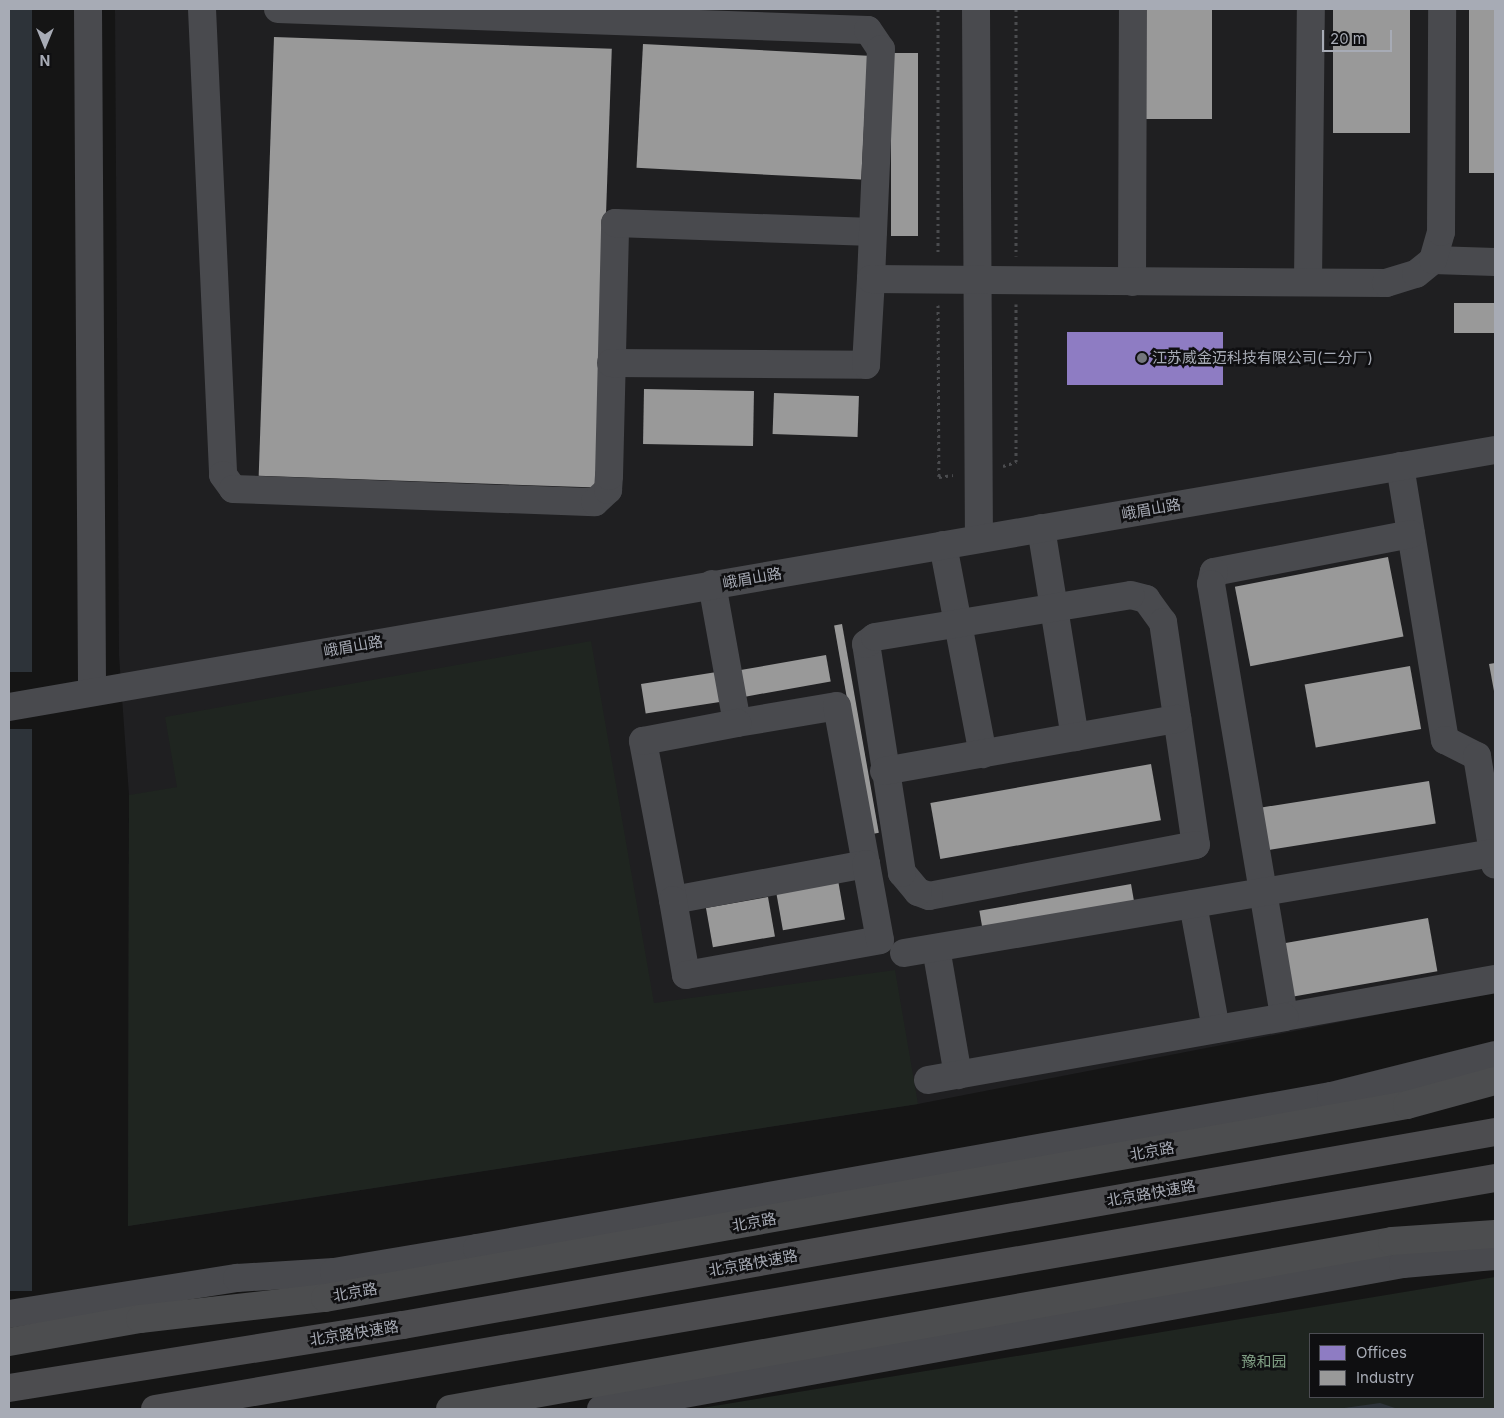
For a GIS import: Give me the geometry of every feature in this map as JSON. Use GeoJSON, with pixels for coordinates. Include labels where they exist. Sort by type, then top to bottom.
{"type":"FeatureCollection","features":[{"type":"Feature","properties":{"kind":"highway"},"geometry":{"type":"LineString","coordinates":[[1458,1138],[1495,1128]]}},
{"type":"Feature","properties":{"kind":"highway","name":"北京路快速路"},"geometry":{"type":"LineString","coordinates":[[9,1388],[403,1325],[1495,1132]]}},
{"type":"Feature","properties":{"kind":"highway"},"geometry":{"type":"LineString","coordinates":[[155,1409],[408,1368],[1495,1178]]}},
{"type":"Feature","properties":{"kind":"highway"},"geometry":{"type":"LineString","coordinates":[[1358,1201],[1495,1196]]}},
{"type":"Feature","properties":{"kind":"main road","name":"北京路"},"geometry":{"type":"LineString","coordinates":[[9,1342],[140,1319],[354,1292],[1407,1105],[1495,1081]]}},
{"type":"Feature","properties":{"kind":"main road"},"geometry":{"type":"LineString","coordinates":[[450,1409],[1392,1241],[1495,1234]]}},
{"type":"Feature","properties":{"kind":"street"},"geometry":{"type":"LineString","coordinates":[[88,9],[92,692]]}},
{"type":"Feature","properties":{"kind":"street"},"geometry":{"type":"LineString","coordinates":[[202,9],[226,486],[245,491],[595,502],[608,490],[615,223],[873,232]]}},
{"type":"Feature","properties":{"kind":"street"},"geometry":{"type":"LineString","coordinates":[[278,9],[868,30],[881,49],[866,365],[611,363]]}},
{"type":"Feature","properties":{"kind":"street"},"geometry":{"type":"LineString","coordinates":[[976,9],[976,282],[979,539]]}},
{"type":"Feature","properties":{"kind":"street"},"geometry":{"type":"LineString","coordinates":[[1132,282],[1133,9]]}},
{"type":"Feature","properties":{"kind":"street"},"geometry":{"type":"LineString","coordinates":[[1308,282],[1311,9]]}},
{"type":"Feature","properties":{"kind":"street"},"geometry":{"type":"LineString","coordinates":[[871,279],[976,282],[1386,283],[1416,274],[1433,260],[1440,232],[1442,9]]}},
{"type":"Feature","properties":{"kind":"street"},"geometry":{"type":"LineString","coordinates":[[1433,260],[1495,262]]}},
{"type":"Feature","properties":{"kind":"street","name":"峨眉山路"},"geometry":{"type":"LineString","coordinates":[[9,707],[1495,450]]}},
{"type":"Feature","properties":{"kind":"street"},"geometry":{"type":"LineString","coordinates":[[904,953],[1263,892],[1494,859],[1477,756],[1445,740],[1400,466]]}},
{"type":"Feature","properties":{"kind":"street"},"geometry":{"type":"LineString","coordinates":[[1041,528],[1075,737]]}},
{"type":"Feature","properties":{"kind":"street"},"geometry":{"type":"LineString","coordinates":[[1284,1017],[1211,584],[1214,572],[1411,534]]}},
{"type":"Feature","properties":{"kind":"street"},"geometry":{"type":"LineString","coordinates":[[943,545],[982,754]]}},
{"type":"Feature","properties":{"kind":"street"},"geometry":{"type":"LineString","coordinates":[[712,584],[737,723]]}},
{"type":"Feature","properties":{"kind":"street"},"geometry":{"type":"LineString","coordinates":[[1131,595],[1146,599],[1163,622],[1196,845],[929,896],[918,892],[902,873],[884,771],[866,644],[875,638],[958,624],[1131,595]]}},
{"type":"Feature","properties":{"kind":"street"},"geometry":{"type":"LineString","coordinates":[[837,706],[880,940],[686,975],[644,741],[737,723],[837,706]]}},
{"type":"Feature","properties":{"kind":"street"},"geometry":{"type":"LineString","coordinates":[[884,771],[1177,719]]}},
{"type":"Feature","properties":{"kind":"street"},"geometry":{"type":"LineString","coordinates":[[673,900],[866,864]]}},
{"type":"Feature","properties":{"kind":"street"},"geometry":{"type":"LineString","coordinates":[[1192,904],[1216,1029]]}},
{"type":"Feature","properties":{"kind":"street"},"geometry":{"type":"LineString","coordinates":[[936,948],[958,1075]]}},
{"type":"Feature","properties":{"kind":"street"},"geometry":{"type":"LineString","coordinates":[[928,1080],[1495,978]]}},
{"type":"Feature","properties":{"kind":"street"},"geometry":{"type":"LineString","coordinates":[[9,1314],[237,1278],[334,1272],[477,1248],[1331,1096],[1495,1056]]}},
{"type":"Feature","properties":{"kind":"street"},"geometry":{"type":"LineString","coordinates":[[601,1409],[1403,1264],[1495,1256]]}},
{"type":"Feature","properties":{"kind":"shaded area"},"geometry":{"type":"Polygon","coordinates":[[[9,9],[32,9],[32,1409],[9,1409],[9,9]]]}},
{"type":"Feature","properties":{"kind":"shaded area"},"geometry":{"type":"Polygon","coordinates":[[[115,9],[1495,9],[1495,992],[918,1104],[128,1226],[129,795],[119,656],[115,9]]]}},
{"type":"Feature","properties":{"kind":"shaded area"},"geometry":{"type":"Polygon","coordinates":[[[1380,1403],[1398,1409],[1337,1409],[1380,1403]]]}},
{"type":"Feature","properties":{"kind":"green space"},"geometry":{"type":"Polygon","coordinates":[[[591,641],[654,1003],[895,970],[918,1104],[128,1226],[129,795],[177,787],[165,717],[591,641]]]}},
{"type":"Feature","properties":{"kind":"green space","name":"豫和园"},"geometry":{"type":"Polygon","coordinates":[[[1495,1277],[1495,1409],[696,1409],[1495,1277]]]}},
{"type":"Feature","properties":{"kind":"pier"},"geometry":{"type":"Polygon","coordinates":[[[9,672],[37,672],[37,729],[9,729],[9,672]]]}},
{"type":"Feature","properties":{"kind":"pier"},"geometry":{"type":"Polygon","coordinates":[[[9,1291],[37,1291],[37,1409],[9,1409],[9,1291]]]}},
{"type":"Feature","properties":{"kind":"building: Offices"},"geometry":{"type":"Polygon","coordinates":[[[1067,332],[1223,332],[1223,385],[1067,385],[1067,332]]]}},
{"type":"Feature","properties":{"kind":"building: Industry"},"geometry":{"type":"Polygon","coordinates":[[[1146,9],[1212,9],[1212,119],[1146,119],[1146,9]]]}},
{"type":"Feature","properties":{"kind":"building: Industry"},"geometry":{"type":"Polygon","coordinates":[[[1333,9],[1410,9],[1410,133],[1333,133],[1333,9]]]}},
{"type":"Feature","properties":{"kind":"building: Industry"},"geometry":{"type":"Polygon","coordinates":[[[1469,9],[1495,9],[1495,173],[1469,173],[1469,9]]]}},
{"type":"Feature","properties":{"kind":"building: Industry"},"geometry":{"type":"Polygon","coordinates":[[[274,37],[612,49],[596,488],[259,476],[274,37]]]}},
{"type":"Feature","properties":{"kind":"building: Industry"},"geometry":{"type":"Polygon","coordinates":[[[643,44],[868,56],[861,180],[637,168],[643,44]]]}},
{"type":"Feature","properties":{"kind":"building: Industry"},"geometry":{"type":"Polygon","coordinates":[[[891,53],[918,53],[918,236],[891,236],[891,53]]]}},
{"type":"Feature","properties":{"kind":"building: Industry"},"geometry":{"type":"Polygon","coordinates":[[[1454,303],[1495,303],[1495,333],[1454,333],[1454,303]]]}},
{"type":"Feature","properties":{"kind":"building: Industry"},"geometry":{"type":"Polygon","coordinates":[[[644,389],[754,391],[753,446],[643,444],[644,389]]]}},
{"type":"Feature","properties":{"kind":"building: Industry"},"geometry":{"type":"Polygon","coordinates":[[[774,393],[859,396],[858,437],[773,434],[774,393]]]}},
{"type":"Feature","properties":{"kind":"building: Industry"},"geometry":{"type":"Polygon","coordinates":[[[1388,557],[1403,637],[1250,666],[1235,587],[1388,557]]]}},
{"type":"Feature","properties":{"kind":"building: Industry"},"geometry":{"type":"Polygon","coordinates":[[[842,624],[879,833],[871,834],[834,625],[842,624]]]}},
{"type":"Feature","properties":{"kind":"building: Industry"},"geometry":{"type":"Polygon","coordinates":[[[826,655],[831,682],[741,697],[736,671],[826,655]]]}},
{"type":"Feature","properties":{"kind":"building: Industry"},"geometry":{"type":"Polygon","coordinates":[[[1495,663],[1495,691],[1494,691],[1489,664],[1495,663]]]}},
{"type":"Feature","properties":{"kind":"building: Industry"},"geometry":{"type":"Polygon","coordinates":[[[1410,666],[1421,729],[1316,748],[1305,685],[1410,666]]]}},
{"type":"Feature","properties":{"kind":"building: Industry"},"geometry":{"type":"Polygon","coordinates":[[[723,671],[728,701],[646,714],[641,684],[723,671]]]}},
{"type":"Feature","properties":{"kind":"building: Industry"},"geometry":{"type":"Polygon","coordinates":[[[1151,764],[1161,820],[940,859],[930,803],[1151,764]]]}},
{"type":"Feature","properties":{"kind":"building: Industry"},"geometry":{"type":"Polygon","coordinates":[[[1429,781],[1436,823],[1258,852],[1251,809],[1429,781]]]}},
{"type":"Feature","properties":{"kind":"building: Industry"},"geometry":{"type":"Polygon","coordinates":[[[838,880],[845,919],[783,930],[776,891],[838,880]]]}},
{"type":"Feature","properties":{"kind":"building: Industry"},"geometry":{"type":"Polygon","coordinates":[[[1131,884],[1135,907],[983,933],[979,911],[1131,884]]]}},
{"type":"Feature","properties":{"kind":"building: Industry"},"geometry":{"type":"Polygon","coordinates":[[[768,897],[775,936],[713,947],[706,908],[768,897]]]}},
{"type":"Feature","properties":{"kind":"building: Industry"},"geometry":{"type":"Polygon","coordinates":[[[1428,918],[1437,971],[1294,997],[1284,943],[1428,918]]]}},
{"type":"Feature","properties":{"kind":"place","name":"江苏威金迈科技有限公司(二分厂)"},"geometry":{"type":"Point","coordinates":[1142,358]}}]}
